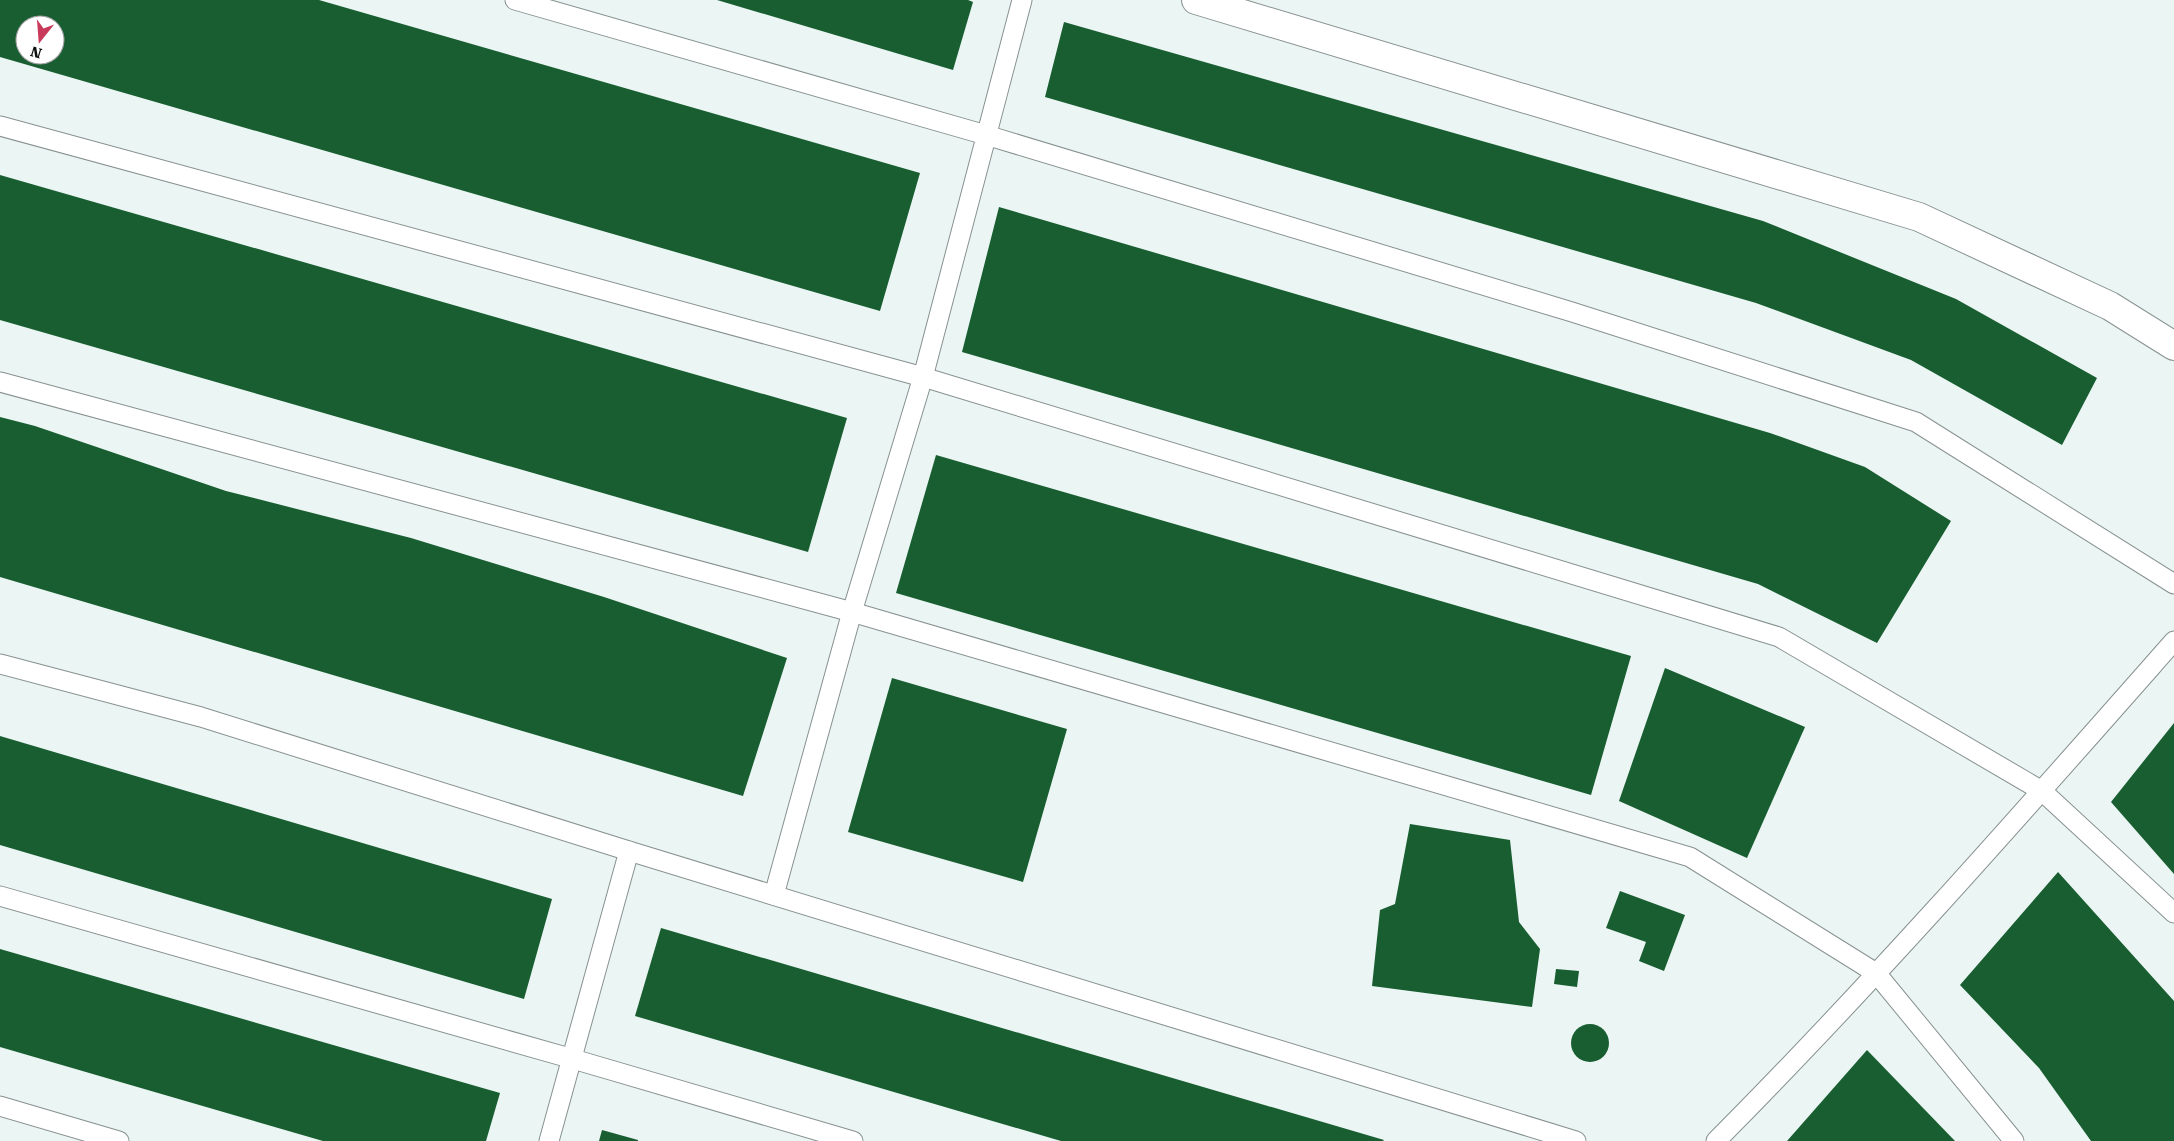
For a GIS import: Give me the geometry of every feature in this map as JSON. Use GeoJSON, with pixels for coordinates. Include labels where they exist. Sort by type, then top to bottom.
{"type":"FeatureCollection","features":[{"type":"Feature","properties":{"kind":"street"},"geometry":{"type":"LineString","coordinates":[[1196,0],[1918,216],[2110,306],[2174,346]]}},
{"type":"Feature","properties":{"kind":"lane"},"geometry":{"type":"LineString","coordinates":[[515,0],[986,135],[1572,312],[1916,422],[2174,584]]}},
{"type":"Feature","properties":{"kind":"lane"},"geometry":{"type":"LineString","coordinates":[[774,895],[852,612],[923,377],[1022,0]]}},
{"type":"Feature","properties":{"kind":"lane"},"geometry":{"type":"LineString","coordinates":[[0,126],[923,377],[1779,637],[2042,791],[2174,913]]}},
{"type":"Feature","properties":{"kind":"lane"},"geometry":{"type":"LineString","coordinates":[[0,382],[852,612],[1690,857],[1876,973],[2014,1141]]}},
{"type":"Feature","properties":{"kind":"lane"},"geometry":{"type":"LineString","coordinates":[[1716,1141],[1876,973],[2042,791],[2174,642]]}},
{"type":"Feature","properties":{"kind":"lane"},"geometry":{"type":"LineString","coordinates":[[0,664],[201,717],[629,851],[1576,1141]]}},
{"type":"Feature","properties":{"kind":"lane"},"geometry":{"type":"LineString","coordinates":[[549,1141],[629,851]]}},
{"type":"Feature","properties":{"kind":"lane"},"geometry":{"type":"LineString","coordinates":[[0,896],[573,1059],[853,1141]]}},
{"type":"Feature","properties":{"kind":"lane"},"geometry":{"type":"LineString","coordinates":[[0,1106],[119,1141]]}},
{"type":"Feature","properties":{"kind":"building"},"geometry":{"type":"Polygon","coordinates":[[[0,0],[319,0],[920,173],[880,311],[28,65],[65,65],[65,15],[15,15],[15,61],[0,57],[0,0]]]}},
{"type":"Feature","properties":{"kind":"building"},"geometry":{"type":"Polygon","coordinates":[[[717,0],[968,0],[973,2],[953,70],[717,0]]]}},
{"type":"Feature","properties":{"kind":"building"},"geometry":{"type":"Polygon","coordinates":[[[1064,22],[1763,221],[1956,299],[2097,378],[2062,445],[1911,360],[1756,303],[1045,97],[1064,22]]]}},
{"type":"Feature","properties":{"kind":"building"},"geometry":{"type":"Polygon","coordinates":[[[0,175],[847,418],[808,552],[0,320],[0,175]]]}},
{"type":"Feature","properties":{"kind":"building"},"geometry":{"type":"Polygon","coordinates":[[[999,207],[1770,433],[1865,467],[1951,521],[1877,643],[1758,584],[962,352],[999,207]]]}},
{"type":"Feature","properties":{"kind":"building"},"geometry":{"type":"Polygon","coordinates":[[[0,417],[35,426],[226,491],[411,538],[604,597],[787,658],[743,796],[0,577],[0,417]]]}},
{"type":"Feature","properties":{"kind":"building"},"geometry":{"type":"Polygon","coordinates":[[[936,455],[1631,656],[1591,795],[896,593],[936,455]]]}},
{"type":"Feature","properties":{"kind":"building"},"geometry":{"type":"Polygon","coordinates":[[[1665,668],[1805,727],[1747,858],[1619,801],[1665,668]]]}},
{"type":"Feature","properties":{"kind":"building"},"geometry":{"type":"Polygon","coordinates":[[[892,678],[1067,729],[1023,882],[848,832],[892,678]]]}},
{"type":"Feature","properties":{"kind":"building"},"geometry":{"type":"Polygon","coordinates":[[[2174,723],[2174,874],[2111,802],[2174,723]]]}},
{"type":"Feature","properties":{"kind":"building"},"geometry":{"type":"Polygon","coordinates":[[[0,736],[552,899],[524,999],[0,845],[0,736]]]}},
{"type":"Feature","properties":{"kind":"building"},"geometry":{"type":"Polygon","coordinates":[[[1410,824],[1510,840],[1519,922],[1540,949],[1532,1007],[1372,986],[1380,910],[1395,904],[1410,824]]]}},
{"type":"Feature","properties":{"kind":"building"},"geometry":{"type":"Polygon","coordinates":[[[2058,872],[2174,1001],[2174,1141],[2091,1141],[2039,1068],[1960,985],[2058,872]]]}},
{"type":"Feature","properties":{"kind":"building"},"geometry":{"type":"Polygon","coordinates":[[[1620,891],[1685,915],[1664,971],[1639,961],[1646,942],[1606,928],[1620,891]]]}},
{"type":"Feature","properties":{"kind":"building"},"geometry":{"type":"Polygon","coordinates":[[[661,928],[1384,1140],[1061,1141],[635,1016],[661,928]]]}},
{"type":"Feature","properties":{"kind":"building"},"geometry":{"type":"Polygon","coordinates":[[[0,949],[500,1093],[486,1141],[323,1141],[0,1047],[0,949]]]}},
{"type":"Feature","properties":{"kind":"building"},"geometry":{"type":"Polygon","coordinates":[[[1556,969],[1579,971],[1577,987],[1554,984],[1556,969]]]}},
{"type":"Feature","properties":{"kind":"building"},"geometry":{"type":"Polygon","coordinates":[[[1590,1024],[1597,1025],[1603,1030],[1608,1036],[1608,1050],[1603,1056],[1597,1061],[1590,1062],[1583,1061],[1577,1056],[1572,1050],[1571,1043],[1572,1036],[1577,1030],[1583,1025],[1590,1024]]]}},
{"type":"Feature","properties":{"kind":"building"},"geometry":{"type":"Polygon","coordinates":[[[1867,1050],[1955,1141],[1787,1141],[1867,1050]]]}},
{"type":"Feature","properties":{"kind":"building"},"geometry":{"type":"Polygon","coordinates":[[[602,1130],[638,1140],[638,1141],[599,1141],[602,1130]]]}}]}
